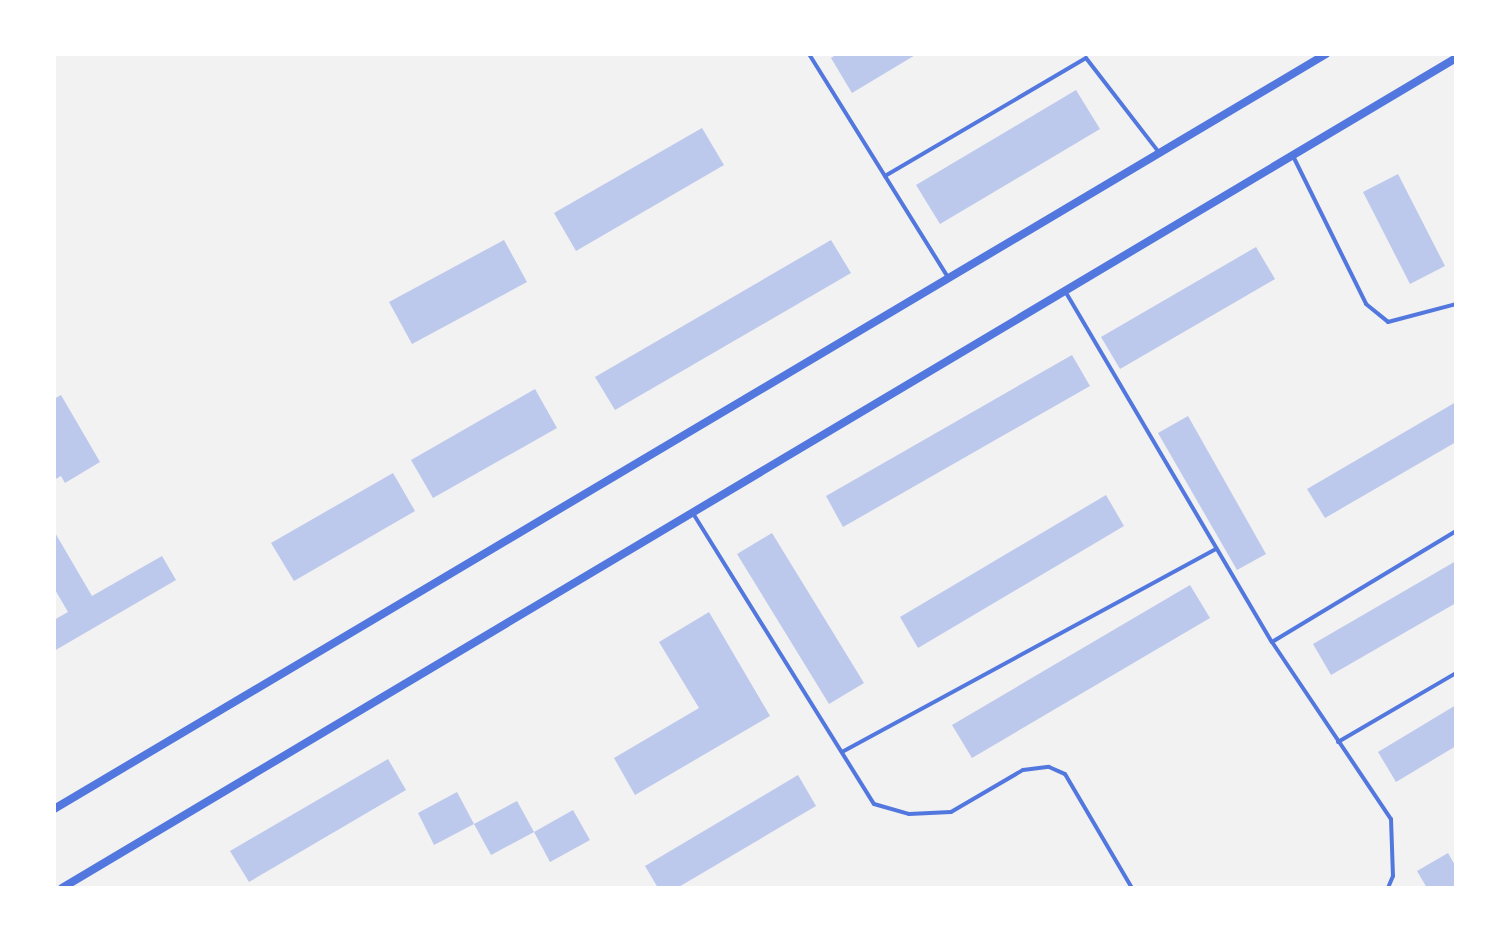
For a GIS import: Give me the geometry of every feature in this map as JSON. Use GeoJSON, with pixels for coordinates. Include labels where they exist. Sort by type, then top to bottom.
{"type":"FeatureCollection","features":[{"type":"Feature","properties":{"kind":"street"},"geometry":{"type":"LineString","coordinates":[[54,809],[1326,54]]}},
{"type":"Feature","properties":{"kind":"street"},"geometry":{"type":"LineString","coordinates":[[62,888],[1456,58]]}},
{"type":"Feature","properties":{"kind":"lane"},"geometry":{"type":"LineString","coordinates":[[809,54],[948,278]]}},
{"type":"Feature","properties":{"kind":"lane"},"geometry":{"type":"LineString","coordinates":[[885,176],[1086,58],[1159,153]]}},
{"type":"Feature","properties":{"kind":"lane"},"geometry":{"type":"LineString","coordinates":[[1293,156],[1366,304],[1388,322],[1456,304]]}},
{"type":"Feature","properties":{"kind":"lane"},"geometry":{"type":"LineString","coordinates":[[1065,291],[1272,642],[1391,819],[1393,876],[1388,888]]}},
{"type":"Feature","properties":{"kind":"lane"},"geometry":{"type":"LineString","coordinates":[[693,512],[874,804],[909,814],[951,812],[1023,770],[1049,767],[1065,774],[1132,888]]}},
{"type":"Feature","properties":{"kind":"lane"},"geometry":{"type":"LineString","coordinates":[[1272,642],[1456,531]]}},
{"type":"Feature","properties":{"kind":"lane"},"geometry":{"type":"LineString","coordinates":[[842,752],[1216,549]]}},
{"type":"Feature","properties":{"kind":"lane"},"geometry":{"type":"LineString","coordinates":[[1338,742],[1456,673]]}},
{"type":"Feature","properties":{"kind":"building"},"geometry":{"type":"Polygon","coordinates":[[[837,54],[917,54],[852,93],[831,58],[837,54]]]}},
{"type":"Feature","properties":{"kind":"building"},"geometry":{"type":"Polygon","coordinates":[[[1076,90],[1100,129],[940,224],[916,185],[1076,90]]]}},
{"type":"Feature","properties":{"kind":"building"},"geometry":{"type":"Polygon","coordinates":[[[702,128],[724,165],[576,251],[554,213],[702,128]]]}},
{"type":"Feature","properties":{"kind":"building"},"geometry":{"type":"Polygon","coordinates":[[[1398,174],[1445,266],[1410,284],[1363,192],[1398,174]]]}},
{"type":"Feature","properties":{"kind":"building"},"geometry":{"type":"Polygon","coordinates":[[[504,240],[527,282],[412,344],[389,302],[504,240]]]}},
{"type":"Feature","properties":{"kind":"building"},"geometry":{"type":"Polygon","coordinates":[[[831,240],[851,273],[615,410],[595,377],[831,240]]]}},
{"type":"Feature","properties":{"kind":"building"},"geometry":{"type":"Polygon","coordinates":[[[1256,247],[1275,279],[1120,369],[1101,337],[1256,247]]]}},
{"type":"Feature","properties":{"kind":"building"},"geometry":{"type":"Polygon","coordinates":[[[1072,355],[1090,386],[843,527],[826,496],[1072,355]]]}},
{"type":"Feature","properties":{"kind":"building"},"geometry":{"type":"Polygon","coordinates":[[[535,389],[557,428],[433,498],[411,460],[535,389]]]}},
{"type":"Feature","properties":{"kind":"building"},"geometry":{"type":"Polygon","coordinates":[[[61,395],[100,462],[65,483],[61,476],[54,480],[54,399],[61,395]]]}},
{"type":"Feature","properties":{"kind":"building"},"geometry":{"type":"Polygon","coordinates":[[[1456,402],[1456,442],[1325,518],[1307,489],[1456,402]]]}},
{"type":"Feature","properties":{"kind":"building"},"geometry":{"type":"Polygon","coordinates":[[[1188,416],[1266,554],[1237,570],[1158,433],[1188,416]]]}},
{"type":"Feature","properties":{"kind":"building"},"geometry":{"type":"Polygon","coordinates":[[[393,473],[415,511],[294,581],[271,543],[393,473]]]}},
{"type":"Feature","properties":{"kind":"building"},"geometry":{"type":"Polygon","coordinates":[[[1106,495],[1124,526],[918,648],[900,617],[1106,495]]]}},
{"type":"Feature","properties":{"kind":"building"},"geometry":{"type":"Polygon","coordinates":[[[54,531],[92,596],[162,556],[176,580],[54,651],[54,620],[68,612],[54,588],[54,531]]]}},
{"type":"Feature","properties":{"kind":"building"},"geometry":{"type":"Polygon","coordinates":[[[772,533],[864,683],[829,704],[737,554],[772,533]]]}},
{"type":"Feature","properties":{"kind":"building"},"geometry":{"type":"Polygon","coordinates":[[[1456,561],[1456,603],[1331,675],[1313,644],[1456,561]]]}},
{"type":"Feature","properties":{"kind":"building"},"geometry":{"type":"Polygon","coordinates":[[[1190,585],[1210,618],[972,758],[952,725],[1190,585]]]}},
{"type":"Feature","properties":{"kind":"building"},"geometry":{"type":"Polygon","coordinates":[[[709,612],[770,716],[635,795],[614,758],[699,708],[659,642],[709,612]]]}},
{"type":"Feature","properties":{"kind":"building"},"geometry":{"type":"Polygon","coordinates":[[[1456,705],[1456,746],[1396,782],[1378,752],[1456,705]]]}},
{"type":"Feature","properties":{"kind":"building"},"geometry":{"type":"Polygon","coordinates":[[[388,759],[406,790],[249,882],[230,851],[388,759]]]}},
{"type":"Feature","properties":{"kind":"building"},"geometry":{"type":"Polygon","coordinates":[[[798,775],[816,806],[677,888],[658,888],[645,866],[798,775]]]}},
{"type":"Feature","properties":{"kind":"building"},"geometry":{"type":"Polygon","coordinates":[[[457,792],[474,824],[434,845],[418,813],[457,792]]]}},
{"type":"Feature","properties":{"kind":"building"},"geometry":{"type":"Polygon","coordinates":[[[517,801],[534,832],[491,855],[474,824],[517,801]]]}},
{"type":"Feature","properties":{"kind":"building"},"geometry":{"type":"Polygon","coordinates":[[[573,810],[590,840],[550,862],[534,832],[573,810]]]}},
{"type":"Feature","properties":{"kind":"building"},"geometry":{"type":"Polygon","coordinates":[[[1448,853],[1456,867],[1456,888],[1427,888],[1417,871],[1448,853]]]}}]}
